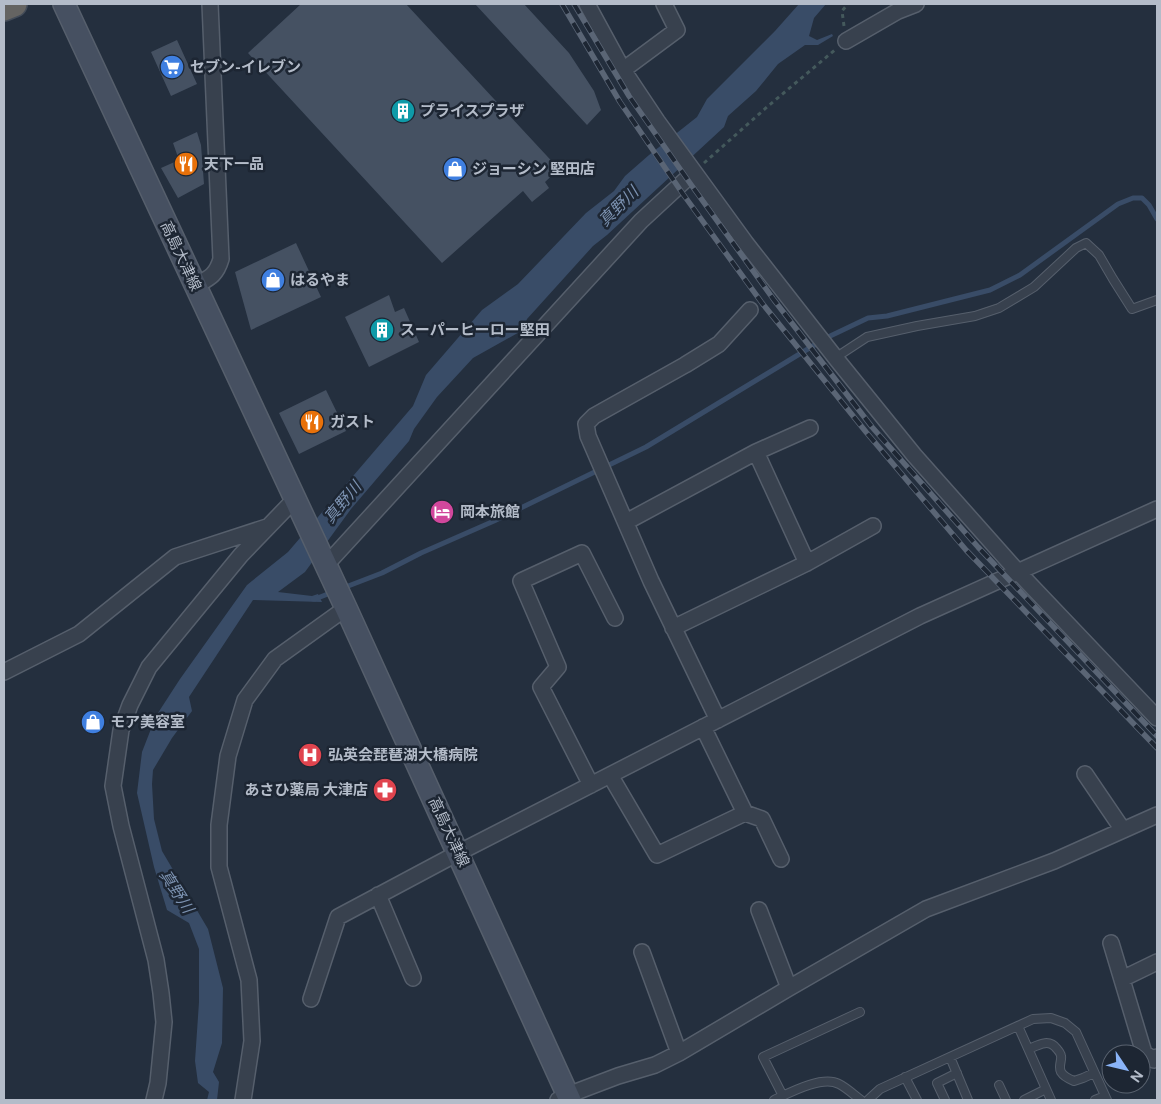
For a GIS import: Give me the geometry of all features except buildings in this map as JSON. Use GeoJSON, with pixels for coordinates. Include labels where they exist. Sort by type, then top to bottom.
{"type":"FeatureCollection","features":[{"type":"Feature","properties":{"kind":"highway"},"geometry":{"type":"LineString","coordinates":[[4,8],[14,4]]}},
{"type":"Feature","properties":{"kind":"main road","name":"高島大津線"},"geometry":{"type":"LineString","coordinates":[[64,4],[346,608],[458,853],[565,1099]]}},
{"type":"Feature","properties":{"kind":"street"},"geometry":{"type":"LineString","coordinates":[[195,286],[218,270],[221,259],[210,4]]}},
{"type":"Feature","properties":{"kind":"street"},"geometry":{"type":"LineString","coordinates":[[587,4],[623,70],[657,121],[745,242],[835,358],[914,455],[1018,572],[1157,718]]}},
{"type":"Feature","properties":{"kind":"street"},"geometry":{"type":"LineString","coordinates":[[623,70],[677,30],[664,4]]}},
{"type":"Feature","properties":{"kind":"street"},"geometry":{"type":"LineString","coordinates":[[846,41],[898,11],[916,4]]}},
{"type":"Feature","properties":{"kind":"street"},"geometry":{"type":"LineString","coordinates":[[326,565],[641,221],[692,168]]}},
{"type":"Feature","properties":{"kind":"street"},"geometry":{"type":"LineString","coordinates":[[718,720],[650,580],[588,436],[586,424],[594,416],[719,344],[750,310]]}},
{"type":"Feature","properties":{"kind":"street"},"geometry":{"type":"LineString","coordinates":[[626,522],[756,452],[810,428]]}},
{"type":"Feature","properties":{"kind":"street"},"geometry":{"type":"LineString","coordinates":[[756,452],[807,563]]}},
{"type":"Feature","properties":{"kind":"street"},"geometry":{"type":"LineString","coordinates":[[154,1100],[158,1083],[164,1022],[156,960],[112,786],[121,730],[130,705],[149,667],[241,555],[268,527],[297,503]]}},
{"type":"Feature","properties":{"kind":"street"},"geometry":{"type":"LineString","coordinates":[[311,999],[338,917],[458,853],[920,616],[1157,509]]}},
{"type":"Feature","properties":{"kind":"street"},"geometry":{"type":"LineString","coordinates":[[673,628],[807,563],[873,526]]}},
{"type":"Feature","properties":{"kind":"street"},"geometry":{"type":"LineString","coordinates":[[4,672],[79,634],[175,557],[268,527]]}},
{"type":"Feature","properties":{"kind":"street"},"geometry":{"type":"LineString","coordinates":[[590,785],[541,687],[558,667],[521,581],[582,553],[615,618]]}},
{"type":"Feature","properties":{"kind":"street"},"geometry":{"type":"LineString","coordinates":[[243,1100],[252,1041],[249,980],[219,868],[220,825],[228,756],[245,700],[275,659],[346,608]]}},
{"type":"Feature","properties":{"kind":"street"},"geometry":{"type":"LineString","coordinates":[[703,728],[745,813],[762,819],[781,859]]}},
{"type":"Feature","properties":{"kind":"street"},"geometry":{"type":"LineString","coordinates":[[1085,774],[1124,830]]}},
{"type":"Feature","properties":{"kind":"street"},"geometry":{"type":"LineString","coordinates":[[610,775],[657,855],[745,813]]}},
{"type":"Feature","properties":{"kind":"street"},"geometry":{"type":"LineString","coordinates":[[565,1099],[618,1076],[655,1065],[679,1053],[926,909],[1054,861],[1157,815]]}},
{"type":"Feature","properties":{"kind":"street"},"geometry":{"type":"LineString","coordinates":[[378,895],[413,978]]}},
{"type":"Feature","properties":{"kind":"street"},"geometry":{"type":"LineString","coordinates":[[759,910],[789,988]]}},
{"type":"Feature","properties":{"kind":"street"},"geometry":{"type":"LineString","coordinates":[[1111,943],[1144,1053],[1154,1060],[1157,1057]]}},
{"type":"Feature","properties":{"kind":"street"},"geometry":{"type":"LineString","coordinates":[[642,952],[679,1053]]}},
{"type":"Feature","properties":{"kind":"street"},"geometry":{"type":"LineString","coordinates":[[1122,979],[1157,962]]}},
{"type":"Feature","properties":{"kind":"lane"},"geometry":{"type":"LineString","coordinates":[[835,358],[867,337],[975,316],[999,308],[1034,287],[1076,248],[1086,243],[1099,255],[1132,308],[1157,300]]}},
{"type":"Feature","properties":{"kind":"lane"},"geometry":{"type":"LineString","coordinates":[[784,1096],[763,1057],[860,1012]]}},
{"type":"Feature","properties":{"kind":"lane"},"geometry":{"type":"LineString","coordinates":[[868,1100],[880,1089],[1033,1019],[1051,1018],[1065,1023],[1076,1032],[1106,1098],[1095,1100]]}},
{"type":"Feature","properties":{"kind":"lane"},"geometry":{"type":"LineString","coordinates":[[1018,1026],[1051,1100]]}},
{"type":"Feature","properties":{"kind":"lane"},"geometry":{"type":"LineString","coordinates":[[1029,1050],[1044,1042],[1052,1043],[1061,1057],[1059,1065],[1061,1072],[1066,1078],[1074,1081],[1094,1073]]}},
{"type":"Feature","properties":{"kind":"lane"},"geometry":{"type":"LineString","coordinates":[[950,1057],[968,1100]]}},
{"type":"Feature","properties":{"kind":"lane"},"geometry":{"type":"LineString","coordinates":[[945,1100],[937,1083],[957,1073]]}},
{"type":"Feature","properties":{"kind":"lane"},"geometry":{"type":"LineString","coordinates":[[905,1077],[917,1100]]}},
{"type":"Feature","properties":{"kind":"lane"},"geometry":{"type":"LineString","coordinates":[[774,1100],[798,1089],[821,1082],[837,1082],[861,1100]]}},
{"type":"Feature","properties":{"kind":"lane"},"geometry":{"type":"LineString","coordinates":[[999,1084],[1006,1100]]}},
{"type":"Feature","properties":{"kind":"lane"},"geometry":{"type":"LineString","coordinates":[[1024,1100],[1046,1089]]}},
{"type":"Feature","properties":{"kind":"path"},"geometry":{"type":"LineString","coordinates":[[692,168],[846,41],[842,11],[848,4]]}},
{"type":"Feature","properties":{"kind":"water","name":"真野川"},"geometry":{"type":"Polygon","coordinates":[[[799,4],[826,4],[814,18],[809,36],[817,40],[832,34],[833,36],[818,45],[805,45],[778,64],[756,91],[728,116],[724,127],[593,246],[527,319],[523,330],[473,358],[437,397],[414,429],[409,441],[351,509],[305,572],[278,592],[312,596],[318,594],[322,602],[253,600],[189,697],[192,711],[172,738],[153,770],[152,784],[154,819],[162,851],[208,929],[223,988],[222,1043],[213,1072],[219,1082],[217,1100],[207,1100],[209,1092],[198,1083],[195,1061],[199,1002],[199,949],[189,923],[167,910],[154,867],[137,793],[142,752],[156,716],[247,585],[288,552],[413,406],[426,375],[482,310],[518,284],[586,213],[614,191],[625,176],[697,117],[707,99],[775,31],[799,4]]]}},
{"type":"Feature","properties":{"kind":"waterway"},"geometry":{"type":"LineString","coordinates":[[343,588],[382,573],[421,553],[494,521],[646,447],[826,338],[868,318],[887,316],[990,290],[1020,275],[1118,204],[1133,198],[1142,198],[1149,205],[1157,219]]}},
{"type":"Feature","properties":{"kind":"waterway"},"geometry":{"type":"LineString","coordinates":[[313,599],[333,592]]}},
{"type":"Feature","properties":{"kind":"railway"},"geometry":{"type":"LineString","coordinates":[[562,4],[620,102],[683,194],[762,303],[866,432],[966,550],[1157,748]]}},
{"type":"Feature","properties":{"kind":"railway"},"geometry":{"type":"LineString","coordinates":[[574,4],[629,96],[692,186],[774,300],[872,427],[978,547],[1157,736]]}},
{"type":"Feature","properties":{"kind":"place","name":"セブン-イレブン"},"geometry":{"type":"Point","coordinates":[172,67]}},
{"type":"Feature","properties":{"kind":"place","name":"プライスプラザ"},"geometry":{"type":"Point","coordinates":[403,111]}},
{"type":"Feature","properties":{"kind":"place","name":"天下一品"},"geometry":{"type":"Point","coordinates":[186,164]}},
{"type":"Feature","properties":{"kind":"place","name":"ジョーシン 堅田店"},"geometry":{"type":"Point","coordinates":[455,169]}},
{"type":"Feature","properties":{"kind":"place","name":"はるやま"},"geometry":{"type":"Point","coordinates":[273,280]}},
{"type":"Feature","properties":{"kind":"place","name":"スーパーヒーロー堅田"},"geometry":{"type":"Point","coordinates":[382,330]}},
{"type":"Feature","properties":{"kind":"place","name":"ガスト"},"geometry":{"type":"Point","coordinates":[312,422]}},
{"type":"Feature","properties":{"kind":"place","name":"岡本旅館"},"geometry":{"type":"Point","coordinates":[442,512]}},
{"type":"Feature","properties":{"kind":"place","name":"モア美容室"},"geometry":{"type":"Point","coordinates":[93,722]}},
{"type":"Feature","properties":{"kind":"place","name":"弘英会琵琶湖大橋病院"},"geometry":{"type":"Point","coordinates":[310,755]}},
{"type":"Feature","properties":{"kind":"place","name":"あさひ薬局 大津店"},"geometry":{"type":"Point","coordinates":[385,790]}}]}
